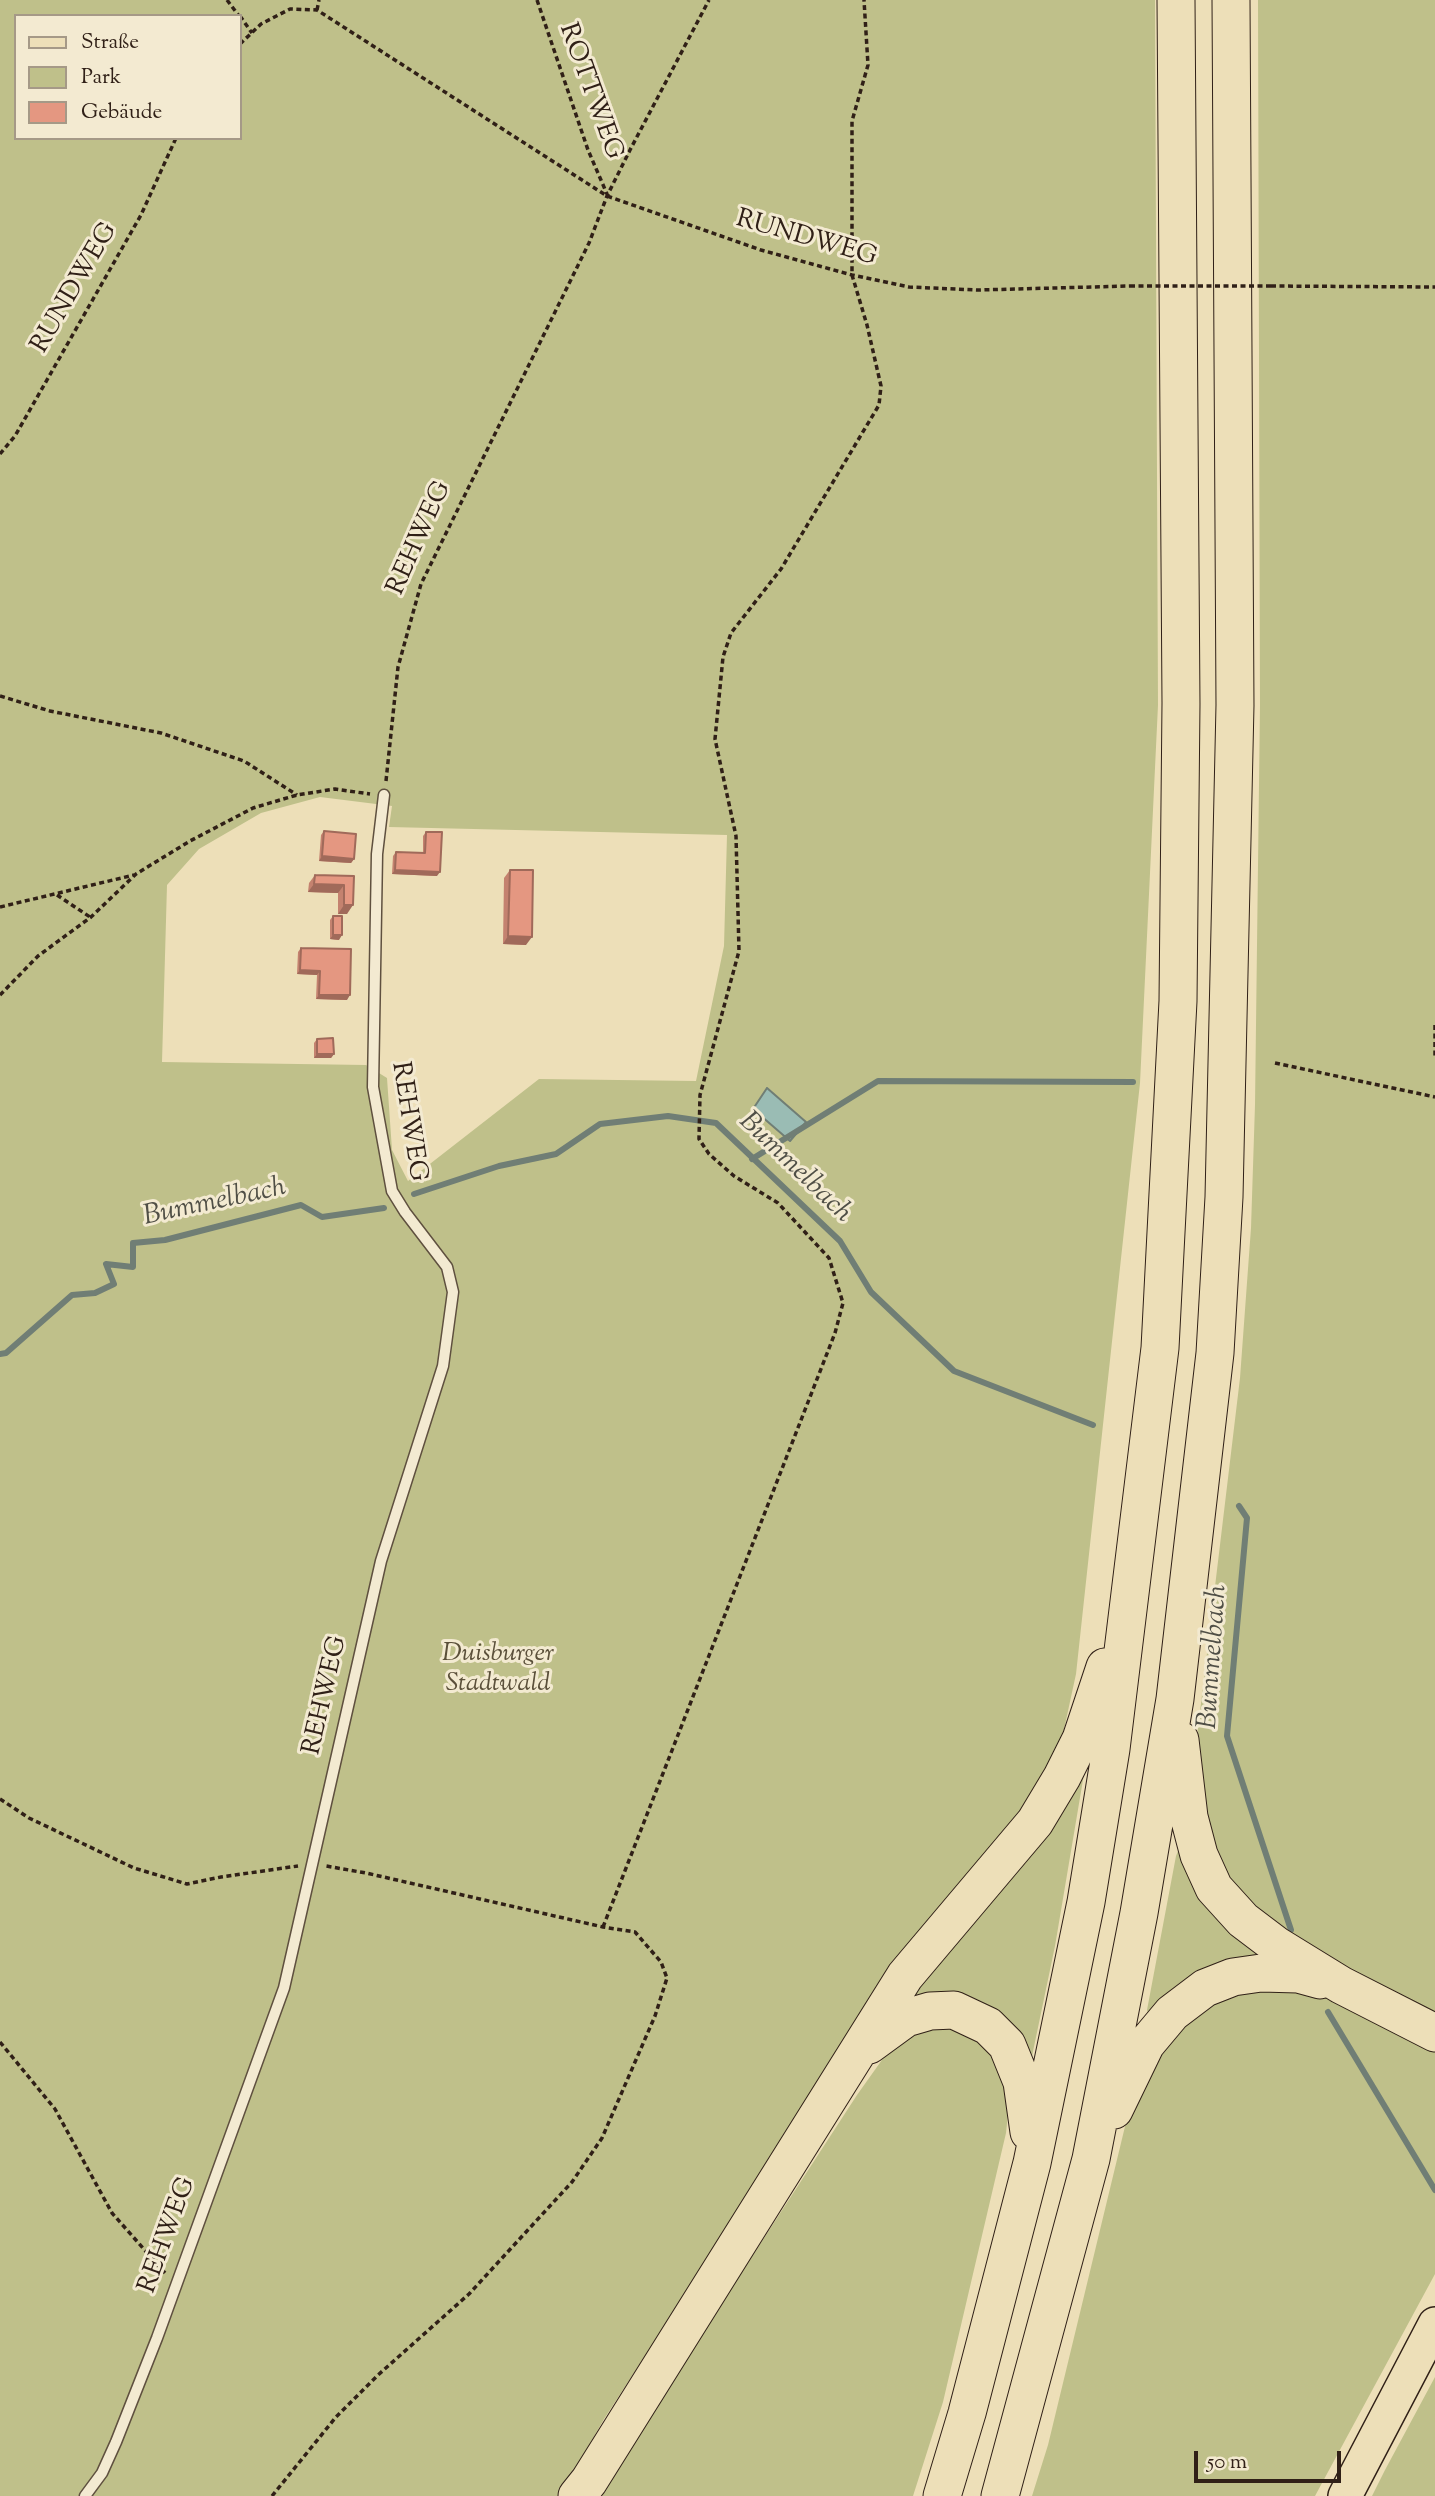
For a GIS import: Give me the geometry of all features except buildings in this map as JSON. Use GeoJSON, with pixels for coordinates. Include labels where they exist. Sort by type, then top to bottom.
{"type":"FeatureCollection","features":[{"type":"Feature","properties":{"kind":"highway"},"geometry":{"type":"LineString","coordinates":[[942,2496],[967,2413],[1032,2162],[1086,1902],[1111,1749],[1160,1348],[1178,1001],[1181,703],[1175,0]]}},
{"type":"Feature","properties":{"kind":"highway"},"geometry":{"type":"LineString","coordinates":[[1000,2496],[1091,2159],[1139,1913],[1175,1699],[1215,1353],[1224,1197],[1235,705],[1231,0]]}},
{"type":"Feature","properties":{"kind":"highway"},"geometry":{"type":"LineString","coordinates":[[584,2491],[905,1976],[1035,1822],[1081,1739],[1133,1582]]}},
{"type":"Feature","properties":{"kind":"highway"},"geometry":{"type":"LineString","coordinates":[[1175,1699],[1189,1817],[1199,1855],[1214,1888],[1243,1920],[1276,1945],[1341,1985],[1434,2033]]}},
{"type":"Feature","properties":{"kind":"highway"},"geometry":{"type":"LineString","coordinates":[[1091,2159],[1146,2044],[1172,2013],[1205,1988],[1233,1976],[1261,1973],[1298,1974],[1341,1985]]}},
{"type":"Feature","properties":{"kind":"highway"},"geometry":{"type":"LineString","coordinates":[[859,2052],[906,2018],[930,2011],[954,2010],[988,2026],[1007,2045],[1023,2082],[1032,2162]]}},
{"type":"Feature","properties":{"kind":"main road"},"geometry":{"type":"LineString","coordinates":[[1345,2496],[1435,2324]]}},
{"type":"Feature","properties":{"kind":"lane","name":"REHWEG"},"geometry":{"type":"LineString","coordinates":[[86,2496],[102,2473],[116,2442],[284,1988],[381,1561],[443,1366],[453,1292],[447,1267],[392,1191],[373,1087],[377,854],[384,795]]}},
{"type":"Feature","properties":{"kind":"path"},"geometry":{"type":"LineString","coordinates":[[242,42],[261,24],[290,9],[317,10],[319,0]]}},
{"type":"Feature","properties":{"kind":"path","name":"ROTTWEG"},"geometry":{"type":"LineString","coordinates":[[537,0],[588,150],[607,196]]}},
{"type":"Feature","properties":{"kind":"path","name":"REHWEG"},"geometry":{"type":"LineString","coordinates":[[384,795],[398,667],[421,584],[589,243],[607,196],[709,0]]}},
{"type":"Feature","properties":{"kind":"path"},"geometry":{"type":"LineString","coordinates":[[603,1927],[830,1346],[843,1303],[829,1258],[778,1203],[734,1176],[709,1154],[699,1139],[700,1095],[739,951],[736,836],[715,739],[723,657],[730,633],[781,569],[880,405],[881,386],[867,324],[852,275],[852,121],[869,65],[864,0]]}},
{"type":"Feature","properties":{"kind":"path","name":"RUNDWEG"},"geometry":{"type":"LineString","coordinates":[[317,10],[607,196],[761,250],[852,275],[909,287],[978,290],[1130,286],[1435,287]]}},
{"type":"Feature","properties":{"kind":"path"},"geometry":{"type":"LineString","coordinates":[[242,20],[252,33]]}},
{"type":"Feature","properties":{"kind":"path","name":"RUNDWEG"},"geometry":{"type":"LineString","coordinates":[[0,454],[15,436],[141,215],[175,140]]}},
{"type":"Feature","properties":{"kind":"path"},"geometry":{"type":"LineString","coordinates":[[0,696],[50,710],[161,733],[244,761],[297,795]]}},
{"type":"Feature","properties":{"kind":"path"},"geometry":{"type":"LineString","coordinates":[[0,995],[38,956],[91,918],[136,874],[190,841],[253,808],[297,795],[335,789],[384,795]]}},
{"type":"Feature","properties":{"kind":"path"},"geometry":{"type":"LineString","coordinates":[[0,907],[136,874]]}},
{"type":"Feature","properties":{"kind":"path"},"geometry":{"type":"LineString","coordinates":[[57,895],[91,918]]}},
{"type":"Feature","properties":{"kind":"path"},"geometry":{"type":"LineString","coordinates":[[1435,1025],[1435,1057]]}},
{"type":"Feature","properties":{"kind":"path"},"geometry":{"type":"LineString","coordinates":[[1275,1063],[1435,1097]]}},
{"type":"Feature","properties":{"kind":"path"},"geometry":{"type":"LineString","coordinates":[[0,1799],[29,1818],[134,1868],[187,1884],[313,1864],[366,1873],[635,1932],[661,1962],[667,1978],[655,2015],[602,2138],[572,2182],[468,2294],[335,2417],[272,2496]]}},
{"type":"Feature","properties":{"kind":"path"},"geometry":{"type":"LineString","coordinates":[[0,2042],[55,2109],[112,2213],[175,2285]]}},
{"type":"Feature","properties":{"kind":"green space","name":"Duisburger Stadtwald"},"geometry":{"type":"Polygon","coordinates":[[[0,0],[1155,0],[1158,705],[1140,1083],[1076,1674],[1063,1734],[1035,1797],[828,2074],[604,2419],[560,2496],[0,2496],[0,0]],[[320,797],[261,813],[199,849],[167,885],[162,1062],[366,1065],[387,1078],[392,1150],[408,1181],[539,1079],[696,1081],[724,946],[727,835],[389,827],[392,806],[320,797]]]}},
{"type":"Feature","properties":{"kind":"green space"},"geometry":{"type":"Polygon","coordinates":[[[1258,0],[1435,0],[1435,2020],[1252,1916],[1207,1849],[1196,1745],[1240,1378],[1251,1228],[1260,705],[1258,0]]]}},
{"type":"Feature","properties":{"kind":"green space"},"geometry":{"type":"Polygon","coordinates":[[[1086,1762],[1055,1946],[1031,2061],[1022,2049],[905,2012],[919,1985],[1086,1762]]]}},
{"type":"Feature","properties":{"kind":"green space"},"geometry":{"type":"Polygon","coordinates":[[[1182,1850],[1275,1957],[1149,2016],[1147,2010],[1176,1856],[1178,1851],[1182,1850]]]}},
{"type":"Feature","properties":{"kind":"green space"},"geometry":{"type":"Polygon","coordinates":[[[1301,1983],[1435,2050],[1435,2274],[1315,2496],[1032,2496],[1048,2445],[1136,2081],[1208,1994],[1301,1983]]]}},
{"type":"Feature","properties":{"kind":"green space"},"geometry":{"type":"Polygon","coordinates":[[[952,2022],[996,2050],[1011,2085],[1006,2133],[943,2402],[913,2496],[602,2496],[634,2438],[857,2095],[894,2043],[909,2031],[952,2022]]]}},
{"type":"Feature","properties":{"kind":"green space"},"geometry":{"type":"Polygon","coordinates":[[[1435,2377],[1435,2496],[1372,2496],[1385,2470],[1435,2377]]]}},
{"type":"Feature","properties":{"kind":"water"},"geometry":{"type":"Polygon","coordinates":[[[767,1088],[806,1122],[790,1141],[753,1109],[767,1088]]]}},
{"type":"Feature","properties":{"kind":"waterway"},"geometry":{"type":"LineString","coordinates":[[752,1159],[878,1081],[1133,1082]]}},
{"type":"Feature","properties":{"kind":"waterway","name":"Bummelbach"},"geometry":{"type":"LineString","coordinates":[[414,1194],[499,1166],[556,1154],[600,1124],[668,1116],[716,1123],[840,1241],[871,1292],[954,1371],[1093,1425]]}},
{"type":"Feature","properties":{"kind":"waterway","name":"Bummelbach"},"geometry":{"type":"LineString","coordinates":[[0,1354],[6,1353],[72,1295],[95,1293],[114,1284],[106,1264],[133,1267],[133,1243],[165,1240],[301,1205],[322,1217],[384,1208]]}},
{"type":"Feature","properties":{"kind":"waterway","name":"Bummelbach"},"geometry":{"type":"LineString","coordinates":[[1239,1506],[1247,1518],[1227,1736],[1291,1930]]}},
{"type":"Feature","properties":{"kind":"waterway","name":"Bummelbach"},"geometry":{"type":"LineString","coordinates":[[1328,2012],[1435,2190]]}}]}
